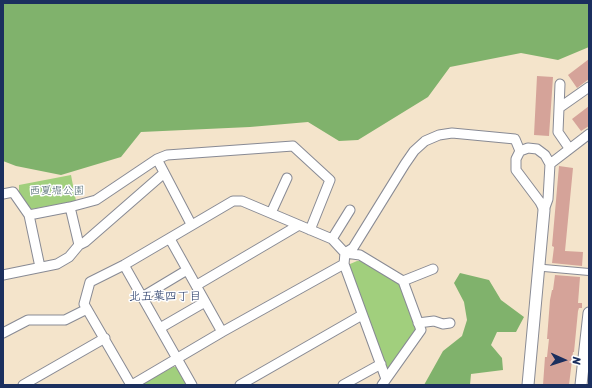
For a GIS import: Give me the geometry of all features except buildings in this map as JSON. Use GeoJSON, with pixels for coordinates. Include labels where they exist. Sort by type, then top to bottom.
{"type":"FeatureCollection","features":[{"type":"Feature","properties":{"kind":"street"},"geometry":{"type":"LineString","coordinates":[[560,84],[558,132],[569,148]]}},
{"type":"Feature","properties":{"kind":"street"},"geometry":{"type":"LineString","coordinates":[[559,108],[589,87]]}},
{"type":"Feature","properties":{"kind":"street"},"geometry":{"type":"LineString","coordinates":[[345,252],[353,248],[405,164],[414,151],[426,141],[439,135],[452,133],[515,139],[520,151]]}},
{"type":"Feature","properties":{"kind":"street"},"geometry":{"type":"LineString","coordinates":[[550,164],[589,134]]}},
{"type":"Feature","properties":{"kind":"street"},"geometry":{"type":"LineString","coordinates":[[29,215],[96,200],[157,159],[167,155],[293,146],[330,180],[310,230]]}},
{"type":"Feature","properties":{"kind":"street"},"geometry":{"type":"LineString","coordinates":[[528,385],[544,210],[548,199],[550,164],[545,155],[537,149],[528,148],[520,151],[516,159],[516,170],[540,202],[544,210]]}},
{"type":"Feature","properties":{"kind":"street"},"geometry":{"type":"LineString","coordinates":[[157,159],[191,224]]}},
{"type":"Feature","properties":{"kind":"street"},"geometry":{"type":"LineString","coordinates":[[3,275],[57,264],[69,257],[79,245],[85,242],[164,174]]}},
{"type":"Feature","properties":{"kind":"street"},"geometry":{"type":"LineString","coordinates":[[272,213],[287,178]]}},
{"type":"Feature","properties":{"kind":"street"},"geometry":{"type":"LineString","coordinates":[[3,194],[13,192],[29,215],[40,267]]}},
{"type":"Feature","properties":{"kind":"street"},"geometry":{"type":"LineString","coordinates":[[344,264],[222,332],[132,385],[84,304],[90,282],[124,265],[191,224],[233,201],[242,201],[332,239],[345,252],[360,255],[403,281],[421,330],[384,382]]}},
{"type":"Feature","properties":{"kind":"street"},"geometry":{"type":"LineString","coordinates":[[70,207],[79,245]]}},
{"type":"Feature","properties":{"kind":"street"},"geometry":{"type":"LineString","coordinates":[[332,239],[350,210]]}},
{"type":"Feature","properties":{"kind":"street"},"geometry":{"type":"LineString","coordinates":[[197,285],[299,225]]}},
{"type":"Feature","properties":{"kind":"street"},"geometry":{"type":"LineString","coordinates":[[170,238],[222,332]]}},
{"type":"Feature","properties":{"kind":"street"},"geometry":{"type":"LineString","coordinates":[[345,252],[344,264],[381,364],[384,382]]}},
{"type":"Feature","properties":{"kind":"street"},"geometry":{"type":"LineString","coordinates":[[124,265],[192,385]]}},
{"type":"Feature","properties":{"kind":"street"},"geometry":{"type":"LineString","coordinates":[[544,268],[589,272]]}},
{"type":"Feature","properties":{"kind":"street"},"geometry":{"type":"LineString","coordinates":[[403,281],[433,269]]}},
{"type":"Feature","properties":{"kind":"street"},"geometry":{"type":"LineString","coordinates":[[142,297],[187,270]]}},
{"type":"Feature","properties":{"kind":"street"},"geometry":{"type":"LineString","coordinates":[[160,328],[205,302]]}},
{"type":"Feature","properties":{"kind":"street"},"geometry":{"type":"LineString","coordinates":[[3,333],[28,320],[64,320],[87,309]]}},
{"type":"Feature","properties":{"kind":"street"},"geometry":{"type":"LineString","coordinates":[[581,385],[589,313]]}},
{"type":"Feature","properties":{"kind":"street"},"geometry":{"type":"LineString","coordinates":[[240,385],[362,315]]}},
{"type":"Feature","properties":{"kind":"street"},"geometry":{"type":"LineString","coordinates":[[418,323],[434,321],[443,324],[450,323]]}},
{"type":"Feature","properties":{"kind":"street"},"geometry":{"type":"LineString","coordinates":[[23,385],[105,338]]}},
{"type":"Feature","properties":{"kind":"street"},"geometry":{"type":"LineString","coordinates":[[343,385],[381,364]]}},
{"type":"Feature","properties":{"kind":"green space"},"geometry":{"type":"Polygon","coordinates":[[[3,3],[589,3],[589,47],[558,60],[521,53],[450,67],[428,97],[358,140],[339,141],[308,122],[250,127],[141,132],[121,157],[61,175],[16,166],[3,161],[3,3]]]}},
{"type":"Feature","properties":{"kind":"green space","name":"西夏堀公園"},"geometry":{"type":"Polygon","coordinates":[[[71,175],[76,201],[32,209],[27,208],[19,194],[19,185],[71,175]]]}},
{"type":"Feature","properties":{"kind":"green space"},"geometry":{"type":"Polygon","coordinates":[[[361,261],[400,283],[418,332],[391,369],[384,368],[347,271],[350,264],[361,261]]]}},
{"type":"Feature","properties":{"kind":"green space"},"geometry":{"type":"Polygon","coordinates":[[[460,273],[489,280],[501,300],[524,317],[516,332],[497,332],[491,345],[502,358],[503,370],[471,374],[470,385],[424,385],[443,351],[462,336],[467,320],[464,302],[454,283],[460,273]]]}},
{"type":"Feature","properties":{"kind":"green space"},"geometry":{"type":"Polygon","coordinates":[[[173,367],[178,367],[189,385],[140,385],[173,367]]]}},
{"type":"Feature","properties":{"kind":"district","name":"北五葉四丁目"},"geometry":{"type":"Point","coordinates":[165,297]}}]}
